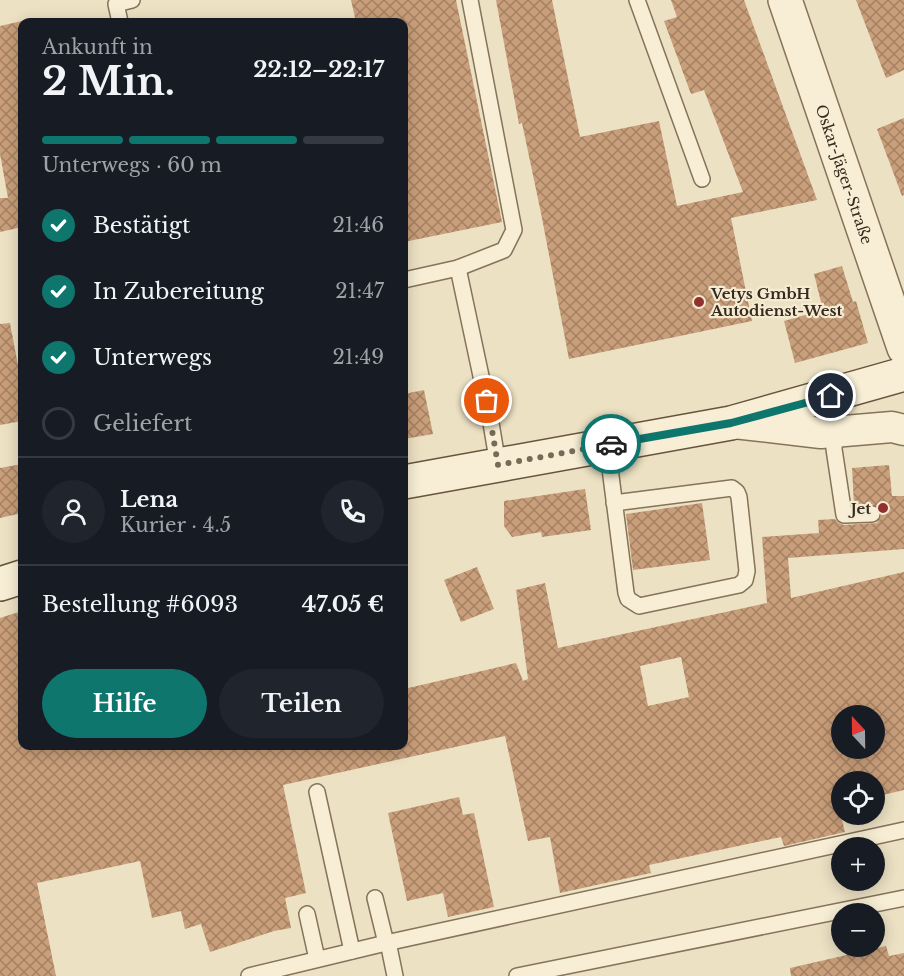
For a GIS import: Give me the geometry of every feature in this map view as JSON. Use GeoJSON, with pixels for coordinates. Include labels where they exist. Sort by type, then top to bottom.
{"type":"FeatureCollection","features":[{"type":"Feature","properties":{"kind":"main road","name":"Oskar-Jäger-Straße"},"geometry":{"type":"LineString","coordinates":[[785,0],[904,348]]}},
{"type":"Feature","properties":{"kind":"main road"},"geometry":{"type":"LineString","coordinates":[[408,481],[731,423],[904,374]]}},
{"type":"Feature","properties":{"kind":"main road"},"geometry":{"type":"LineString","coordinates":[[0,584],[18,578]]}},
{"type":"Feature","properties":{"kind":"street"},"geometry":{"type":"LineString","coordinates":[[731,423],[820,433],[892,427],[904,430]]}},
{"type":"Feature","properties":{"kind":"lane"},"geometry":{"type":"LineString","coordinates":[[119,18],[116,4],[132,0]]}},
{"type":"Feature","properties":{"kind":"lane"},"geometry":{"type":"LineString","coordinates":[[408,279],[458,268],[504,250],[514,230],[470,0]]}},
{"type":"Feature","properties":{"kind":"lane"},"geometry":{"type":"LineString","coordinates":[[637,0],[702,179]]}},
{"type":"Feature","properties":{"kind":"lane"},"geometry":{"type":"LineString","coordinates":[[458,268],[498,465]]}},
{"type":"Feature","properties":{"kind":"lane"},"geometry":{"type":"LineString","coordinates":[[835,431],[834,450],[844,515],[872,514]]}},
{"type":"Feature","properties":{"kind":"lane"},"geometry":{"type":"LineString","coordinates":[[607,445],[614,503],[626,593],[632,604],[639,606],[728,588],[739,585],[745,580],[747,571],[739,497],[732,488],[614,503]]}},
{"type":"Feature","properties":{"kind":"lane"},"geometry":{"type":"LineString","coordinates":[[317,792],[352,951]]}},
{"type":"Feature","properties":{"kind":"lane"},"geometry":{"type":"LineString","coordinates":[[249,976],[387,942],[904,830]]}},
{"type":"Feature","properties":{"kind":"lane"},"geometry":{"type":"LineString","coordinates":[[375,898],[395,976]]}},
{"type":"Feature","properties":{"kind":"lane"},"geometry":{"type":"LineString","coordinates":[[518,976],[904,898]]}},
{"type":"Feature","properties":{"kind":"lane"},"geometry":{"type":"LineString","coordinates":[[307,914],[317,959]]}},
{"type":"Feature","properties":{"kind":"building"},"geometry":{"type":"Polygon","coordinates":[[[351,0],[456,0],[502,222],[408,241],[408,18],[355,18],[351,0]]]}},
{"type":"Feature","properties":{"kind":"building"},"geometry":{"type":"Polygon","coordinates":[[[496,0],[552,0],[580,137],[659,121],[677,206],[743,192],[704,90],[691,94],[664,21],[677,17],[671,0],[744,0],[817,200],[731,218],[752,321],[569,359],[522,123],[519,124],[496,0]]]}},
{"type":"Feature","properties":{"kind":"building"},"geometry":{"type":"Polygon","coordinates":[[[856,0],[904,0],[904,70],[886,78],[856,0]]]}},
{"type":"Feature","properties":{"kind":"building"},"geometry":{"type":"Polygon","coordinates":[[[18,22],[18,228],[0,232],[0,198],[8,198],[0,154],[0,26],[18,22]]]}},
{"type":"Feature","properties":{"kind":"building"},"geometry":{"type":"Polygon","coordinates":[[[904,118],[904,195],[902,196],[877,129],[904,118]]]}},
{"type":"Feature","properties":{"kind":"building"},"geometry":{"type":"Polygon","coordinates":[[[842,266],[853,302],[856,301],[868,343],[795,363],[784,321],[823,310],[814,274],[842,266]]]}},
{"type":"Feature","properties":{"kind":"building"},"geometry":{"type":"Polygon","coordinates":[[[10,323],[18,365],[18,422],[0,425],[0,324],[10,323]]]}},
{"type":"Feature","properties":{"kind":"building"},"geometry":{"type":"Polygon","coordinates":[[[424,390],[433,434],[408,438],[408,393],[424,390]]]}},
{"type":"Feature","properties":{"kind":"building"},"geometry":{"type":"Polygon","coordinates":[[[18,465],[18,514],[0,518],[0,468],[18,465]]]}},
{"type":"Feature","properties":{"kind":"building"},"geometry":{"type":"Polygon","coordinates":[[[889,465],[892,496],[904,496],[904,549],[788,558],[791,598],[904,572],[904,790],[885,794],[885,771],[831,771],[831,825],[843,825],[845,832],[784,846],[781,837],[649,865],[651,873],[560,893],[550,837],[528,841],[505,736],[283,785],[306,893],[285,898],[291,928],[274,931],[210,952],[201,924],[185,929],[181,911],[152,918],[140,861],[37,883],[56,976],[0,976],[0,618],[18,612],[18,750],[408,750],[408,688],[516,663],[523,681],[528,679],[516,590],[545,583],[558,648],[767,603],[762,537],[819,533],[818,520],[835,519],[844,525],[877,523],[882,514],[877,506],[854,505],[852,468],[889,465]],[[681,657],[640,666],[648,706],[689,697],[681,657]]]}},
{"type":"Feature","properties":{"kind":"building"},"geometry":{"type":"Polygon","coordinates":[[[585,489],[591,530],[542,537],[541,532],[512,537],[504,526],[504,501],[585,489]]]}},
{"type":"Feature","properties":{"kind":"building"},"geometry":{"type":"Polygon","coordinates":[[[702,503],[710,560],[633,570],[626,514],[702,503]]]}},
{"type":"Feature","properties":{"kind":"building"},"geometry":{"type":"Polygon","coordinates":[[[477,567],[494,609],[461,622],[444,580],[477,567]]]}},
{"type":"Feature","properties":{"kind":"building"},"geometry":{"type":"Polygon","coordinates":[[[459,797],[463,815],[474,813],[494,907],[448,917],[443,893],[407,901],[388,813],[459,797]]]}},
{"type":"Feature","properties":{"kind":"building"},"geometry":{"type":"Polygon","coordinates":[[[885,946],[889,956],[904,953],[904,976],[791,976],[790,968],[838,957],[885,957],[885,946]]]}},
{"type":"Feature","properties":{"kind":"way so far"},"geometry":{"type":"LineString","coordinates":[[487,401],[498,465],[611,444]]}},
{"type":"Feature","properties":{"kind":"place","name":"Vetys GmbH Autodienst-West"},"geometry":{"type":"Point","coordinates":[699,302]}},
{"type":"Feature","properties":{"kind":"place","name":"Jet"},"geometry":{"type":"Point","coordinates":[883,508]}},
{"type":"Feature","properties":{"kind":"route"},"geometry":{"type":"LineString","coordinates":[[611,444],[731,423],[831,396]]}}]}
